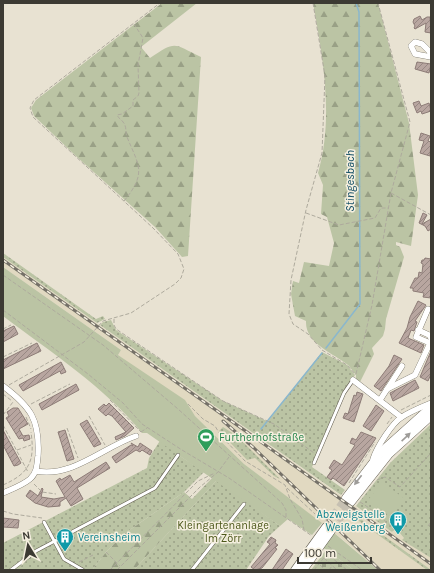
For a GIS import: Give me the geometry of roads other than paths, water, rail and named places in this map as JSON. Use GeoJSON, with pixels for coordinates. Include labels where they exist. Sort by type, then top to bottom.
{"type":"FeatureCollection","features":[{"type":"Feature","properties":{"kind":"main road"},"geometry":{"type":"LineString","coordinates":[[431,407],[393,440],[372,463],[352,500],[389,454],[431,416]]}},
{"type":"Feature","properties":{"kind":"main road"},"geometry":{"type":"LineString","coordinates":[[295,570],[328,529]]}},
{"type":"Feature","properties":{"kind":"main road"},"geometry":{"type":"LineString","coordinates":[[303,570],[320,540]]}},
{"type":"Feature","properties":{"kind":"street"},"geometry":{"type":"LineString","coordinates":[[431,53],[418,42],[415,42],[411,46],[412,52],[415,54],[431,57]]}},
{"type":"Feature","properties":{"kind":"street"},"geometry":{"type":"LineString","coordinates":[[387,389],[415,375],[431,341],[416,337],[428,309]]}},
{"type":"Feature","properties":{"kind":"street"},"geometry":{"type":"LineString","coordinates":[[380,400],[402,366]]}},
{"type":"Feature","properties":{"kind":"street"},"geometry":{"type":"LineString","coordinates":[[355,377],[399,415]]}},
{"type":"Feature","properties":{"kind":"street"},"geometry":{"type":"LineString","coordinates":[[3,493],[31,478],[36,471],[38,435],[35,420],[27,406],[15,399],[4,387]]}},
{"type":"Feature","properties":{"kind":"street"},"geometry":{"type":"LineString","coordinates":[[372,463],[377,449],[399,415],[431,403]]}},
{"type":"Feature","properties":{"kind":"street"},"geometry":{"type":"LineString","coordinates":[[36,471],[51,472],[80,464],[127,439],[136,436]]}},
{"type":"Feature","properties":{"kind":"lane"},"geometry":{"type":"LineString","coordinates":[[314,463],[345,391],[355,377]]}},
{"type":"Feature","properties":{"kind":"lane"},"geometry":{"type":"LineString","coordinates":[[11,570],[36,551],[156,488],[178,455]]}},
{"type":"Feature","properties":{"kind":"lane"},"geometry":{"type":"LineString","coordinates":[[192,570],[244,504]]}},
{"type":"Feature","properties":{"kind":"lane"},"geometry":{"type":"LineString","coordinates":[[44,522],[62,557],[83,570]]}},
{"type":"Feature","properties":{"kind":"waterway","name":"Stingesbach"},"geometry":{"type":"LineString","coordinates":[[326,348],[360,304],[359,12],[356,3]]}},
{"type":"Feature","properties":{"kind":"waterway","name":"Stingesbach"},"geometry":{"type":"LineString","coordinates":[[261,429],[322,353]]}},
{"type":"Feature","properties":{"kind":"tunnel"},"geometry":{"type":"LineString","coordinates":[[326,527],[346,498]]}},
{"type":"Feature","properties":{"kind":"tunnel"},"geometry":{"type":"LineString","coordinates":[[331,531],[351,502]]}},
{"type":"Feature","properties":{"kind":"railway"},"geometry":{"type":"LineString","coordinates":[[3,260],[431,564]]}},
{"type":"Feature","properties":{"kind":"railway"},"geometry":{"type":"LineString","coordinates":[[223,421],[254,448],[380,570]]}},
{"type":"Feature","properties":{"kind":"place","name":"Furtherhofstraße"},"geometry":{"type":"Point","coordinates":[206,452]}},
{"type":"Feature","properties":{"kind":"place","name":"Abzweigstelle Weißenberg"},"geometry":{"type":"Point","coordinates":[398,535]}},
{"type":"Feature","properties":{"kind":"place","name":"Vereinsheim"},"geometry":{"type":"Point","coordinates":[65,552]}},
{"type":"Feature","properties":{"kind":"park label","name":"Kleingartenanlage Im Zörr"},"geometry":{"type":"Point","coordinates":[223,531]}}]}
